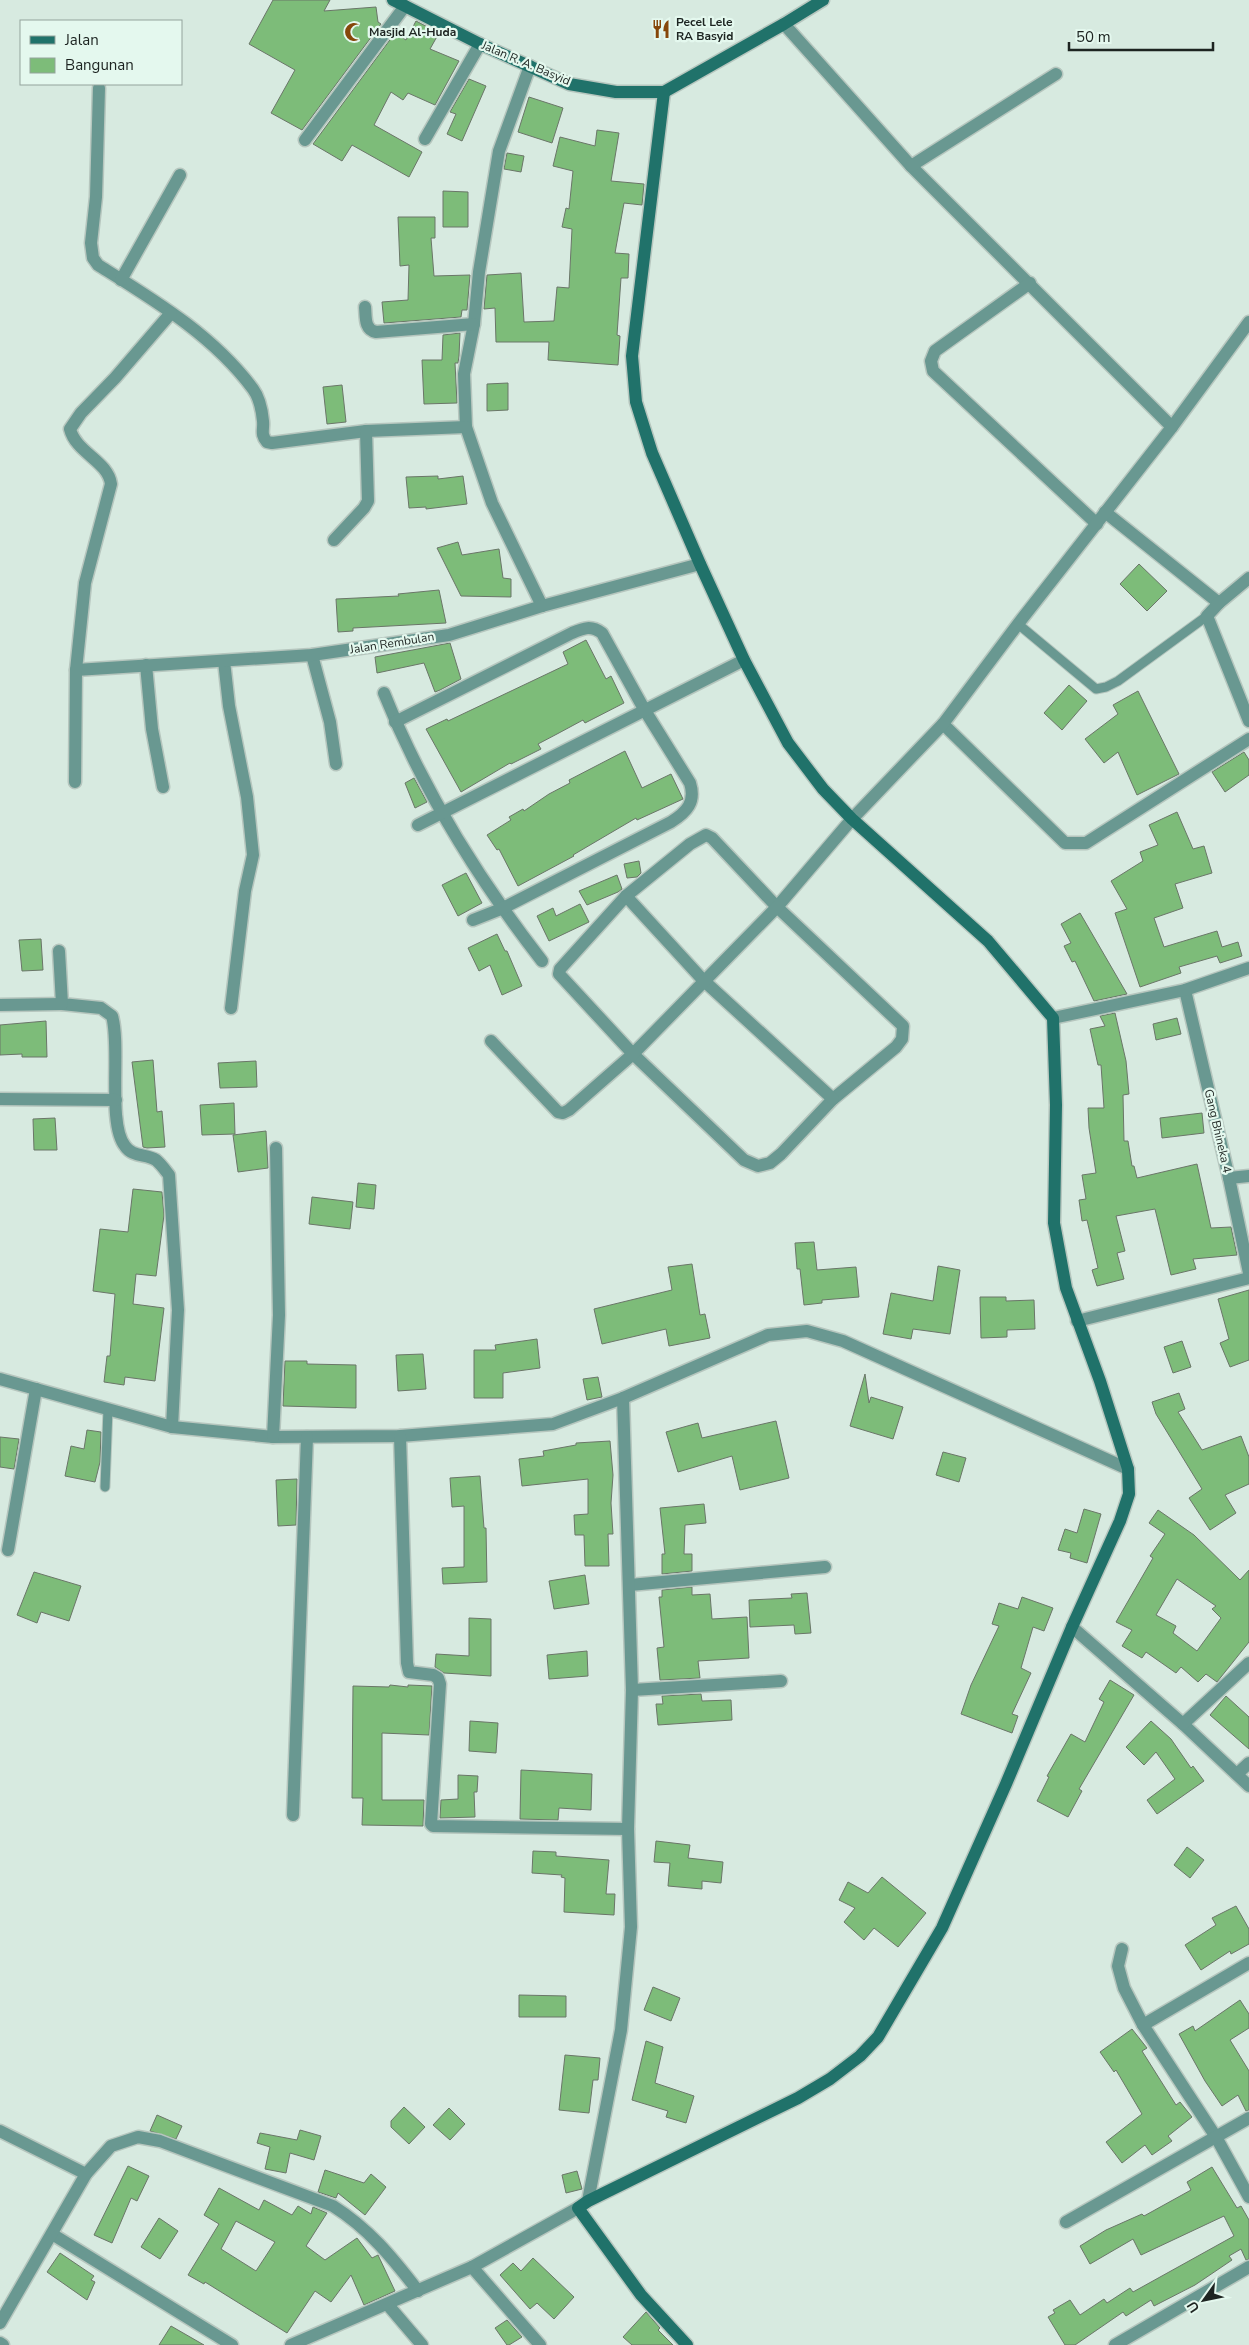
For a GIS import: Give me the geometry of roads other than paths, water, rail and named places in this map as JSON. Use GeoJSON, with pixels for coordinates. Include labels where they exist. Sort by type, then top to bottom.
{"type":"FeatureCollection","features":[{"type":"Feature","properties":{"kind":"street","name":"Jalan R. A. Basyid"},"geometry":{"type":"LineString","coordinates":[[399,3],[480,44],[569,84],[616,92],[664,92],[784,24],[822,0]]}},
{"type":"Feature","properties":{"kind":"street"},"geometry":{"type":"LineString","coordinates":[[305,140],[399,3]]}},
{"type":"Feature","properties":{"kind":"street"},"geometry":{"type":"LineString","coordinates":[[784,24],[911,166],[1172,427]]}},
{"type":"Feature","properties":{"kind":"street"},"geometry":{"type":"LineString","coordinates":[[426,138],[480,44]]}},
{"type":"Feature","properties":{"kind":"street"},"geometry":{"type":"LineString","coordinates":[[530,66],[499,152],[479,272],[474,324],[464,374],[466,427],[492,503],[542,606]]}},
{"type":"Feature","properties":{"kind":"street"},"geometry":{"type":"LineString","coordinates":[[911,166],[1056,74]]}},
{"type":"Feature","properties":{"kind":"street"},"geometry":{"type":"LineString","coordinates":[[99,88],[96,197],[91,243],[93,258],[98,266],[171,313],[218,349],[254,391],[261,410],[262,433],[267,442],[272,443],[366,431],[466,427]]}},
{"type":"Feature","properties":{"kind":"street"},"geometry":{"type":"LineString","coordinates":[[291,2345],[472,2268],[583,2205],[798,2098],[830,2079],[860,2056],[878,2036],[942,1928],[1006,1784],[1072,1627],[1120,1521],[1129,1494],[1128,1469],[1100,1381],[1066,1288],[1054,1223],[1056,1105],[1054,1018],[975,928],[852,819],[823,789],[788,743],[744,660],[652,453],[636,402],[632,356],[664,92]]}},
{"type":"Feature","properties":{"kind":"street"},"geometry":{"type":"LineString","coordinates":[[121,280],[180,175]]}},
{"type":"Feature","properties":{"kind":"street"},"geometry":{"type":"LineString","coordinates":[[1030,283],[935,351],[931,361],[933,371],[1096,524]]}},
{"type":"Feature","properties":{"kind":"street"},"geometry":{"type":"LineString","coordinates":[[364,307],[367,327],[376,332],[474,324]]}},
{"type":"Feature","properties":{"kind":"street"},"geometry":{"type":"LineString","coordinates":[[74,782],[76,670],[85,583],[111,484],[110,476],[105,469],[77,443],[72,434],[71,425],[115,378],[171,313]]}},
{"type":"Feature","properties":{"kind":"street"},"geometry":{"type":"LineString","coordinates":[[491,1041],[558,1112],[563,1113],[569,1110],[633,1054],[776,907],[852,819],[943,724],[1018,624],[1172,427],[1249,322]]}},
{"type":"Feature","properties":{"kind":"street"},"geometry":{"type":"LineString","coordinates":[[334,540],[364,508],[368,501],[366,431]]}},
{"type":"Feature","properties":{"kind":"street"},"geometry":{"type":"LineString","coordinates":[[1105,512],[1219,603]]}},
{"type":"Feature","properties":{"kind":"street","name":"Jalan Rembulan"},"geometry":{"type":"LineString","coordinates":[[76,670],[312,655],[448,635],[542,606],[700,564]]}},
{"type":"Feature","properties":{"kind":"street"},"geometry":{"type":"LineString","coordinates":[[1249,578],[1219,603],[1207,616],[1249,721]]}},
{"type":"Feature","properties":{"kind":"street"},"geometry":{"type":"LineString","coordinates":[[396,722],[585,627],[595,628],[602,633],[644,710],[690,783],[693,794],[687,809],[672,822],[501,909],[473,920]]}},
{"type":"Feature","properties":{"kind":"street"},"geometry":{"type":"LineString","coordinates":[[312,655],[330,722],[336,764]]}},
{"type":"Feature","properties":{"kind":"street"},"geometry":{"type":"LineString","coordinates":[[418,825],[744,660]]}},
{"type":"Feature","properties":{"kind":"street"},"geometry":{"type":"LineString","coordinates":[[224,661],[229,706],[247,797],[252,855],[245,891],[231,1008]]}},
{"type":"Feature","properties":{"kind":"street"},"geometry":{"type":"LineString","coordinates":[[146,665],[152,729],[164,787]]}},
{"type":"Feature","properties":{"kind":"street"},"geometry":{"type":"LineString","coordinates":[[384,693],[396,722],[443,812],[501,909],[542,961]]}},
{"type":"Feature","properties":{"kind":"street"},"geometry":{"type":"LineString","coordinates":[[943,724],[1065,843],[1086,843],[1249,739]]}},
{"type":"Feature","properties":{"kind":"street"},"geometry":{"type":"LineString","coordinates":[[706,835],[712,838],[776,907],[903,1026],[902,1039],[896,1047],[833,1099],[782,1154],[770,1162],[758,1166],[744,1160],[633,1054],[559,971],[626,896],[690,844],[706,835]]}},
{"type":"Feature","properties":{"kind":"street"},"geometry":{"type":"LineString","coordinates":[[626,896],[703,980],[833,1099]]}},
{"type":"Feature","properties":{"kind":"street"},"geometry":{"type":"LineString","coordinates":[[59,951],[62,1004]]}},
{"type":"Feature","properties":{"kind":"street"},"geometry":{"type":"LineString","coordinates":[[1054,1018],[1185,990],[1249,968]]}},
{"type":"Feature","properties":{"kind":"street","name":"Gang Bhineka 4"},"geometry":{"type":"LineString","coordinates":[[1185,990],[1249,1273]]}},
{"type":"Feature","properties":{"kind":"street"},"geometry":{"type":"LineString","coordinates":[[0,1005],[62,1004],[101,1008],[112,1016],[116,1100],[121,1140],[132,1153],[156,1160],[169,1175],[171,1184],[178,1310],[172,1427]]}},
{"type":"Feature","properties":{"kind":"street"},"geometry":{"type":"LineString","coordinates":[[0,1098],[116,1100]]}},
{"type":"Feature","properties":{"kind":"street"},"geometry":{"type":"LineString","coordinates":[[273,1437],[279,1315],[276,1148]]}},
{"type":"Feature","properties":{"kind":"street"},"geometry":{"type":"LineString","coordinates":[[1229,1178],[1249,1176]]}},
{"type":"Feature","properties":{"kind":"street"},"geometry":{"type":"LineString","coordinates":[[1077,1321],[1249,1278]]}},
{"type":"Feature","properties":{"kind":"street"},"geometry":{"type":"LineString","coordinates":[[0,1379],[172,1427],[273,1437],[400,1436],[554,1424],[622,1398],[768,1335],[807,1332],[843,1341],[1128,1469]]}},
{"type":"Feature","properties":{"kind":"street"},"geometry":{"type":"LineString","coordinates":[[8,1550],[36,1389]]}},
{"type":"Feature","properties":{"kind":"street"},"geometry":{"type":"LineString","coordinates":[[622,1398],[630,1584],[632,1690],[628,1829],[631,1927],[621,2030],[583,2205],[641,2295],[687,2345]]}},
{"type":"Feature","properties":{"kind":"street"},"geometry":{"type":"LineString","coordinates":[[400,1436],[408,1669],[413,1673],[433,1675],[438,1678],[440,1684],[431,1824],[433,1826],[628,1829]]}},
{"type":"Feature","properties":{"kind":"street"},"geometry":{"type":"LineString","coordinates":[[294,1815],[307,1438]]}},
{"type":"Feature","properties":{"kind":"street"},"geometry":{"type":"LineString","coordinates":[[630,1584],[826,1567]]}},
{"type":"Feature","properties":{"kind":"street"},"geometry":{"type":"LineString","coordinates":[[1072,1627],[1183,1724],[1249,1786]]}},
{"type":"Feature","properties":{"kind":"street"},"geometry":{"type":"LineString","coordinates":[[1183,1724],[1249,1663]]}},
{"type":"Feature","properties":{"kind":"street"},"geometry":{"type":"LineString","coordinates":[[632,1690],[781,1681]]}},
{"type":"Feature","properties":{"kind":"street"},"geometry":{"type":"LineString","coordinates":[[1236,1774],[1249,1762]]}},
{"type":"Feature","properties":{"kind":"street"},"geometry":{"type":"LineString","coordinates":[[1122,1949],[1118,1966],[1124,1988],[1143,2025],[1216,2137],[1249,2197]]}},
{"type":"Feature","properties":{"kind":"street"},"geometry":{"type":"LineString","coordinates":[[1143,2025],[1249,1963]]}},
{"type":"Feature","properties":{"kind":"street"},"geometry":{"type":"LineString","coordinates":[[1066,2222],[1249,2118]]}},
{"type":"Feature","properties":{"kind":"street"},"geometry":{"type":"LineString","coordinates":[[0,2131],[86,2174]]}},
{"type":"Feature","properties":{"kind":"street"},"geometry":{"type":"LineString","coordinates":[[0,2324],[86,2174],[111,2146],[138,2137],[160,2141],[333,2206],[355,2219],[387,2250],[418,2290]]}},
{"type":"Feature","properties":{"kind":"street"},"geometry":{"type":"LineString","coordinates":[[52,2234],[232,2345]]}},
{"type":"Feature","properties":{"kind":"street"},"geometry":{"type":"LineString","coordinates":[[1115,2345],[1249,2267]]}},
{"type":"Feature","properties":{"kind":"street"},"geometry":{"type":"LineString","coordinates":[[472,2268],[540,2345]]}},
{"type":"Feature","properties":{"kind":"street"},"geometry":{"type":"LineString","coordinates":[[388,2305],[422,2345]]}},
{"type":"Feature","properties":{"kind":"lane"},"geometry":{"type":"LineString","coordinates":[[1018,624],[1096,689],[1106,687],[1118,681],[1207,616]]}},
{"type":"Feature","properties":{"kind":"lane"},"geometry":{"type":"LineString","coordinates":[[105,1487],[108,1409]]}},
{"type":"Feature","properties":{"kind":"place","name":"Pecel Lele RA Basyid"},"geometry":{"type":"Point","coordinates":[661,29]}},
{"type":"Feature","properties":{"kind":"place","name":"Masjid Al-Huda"},"geometry":{"type":"Point","coordinates":[354,32]}}]}
